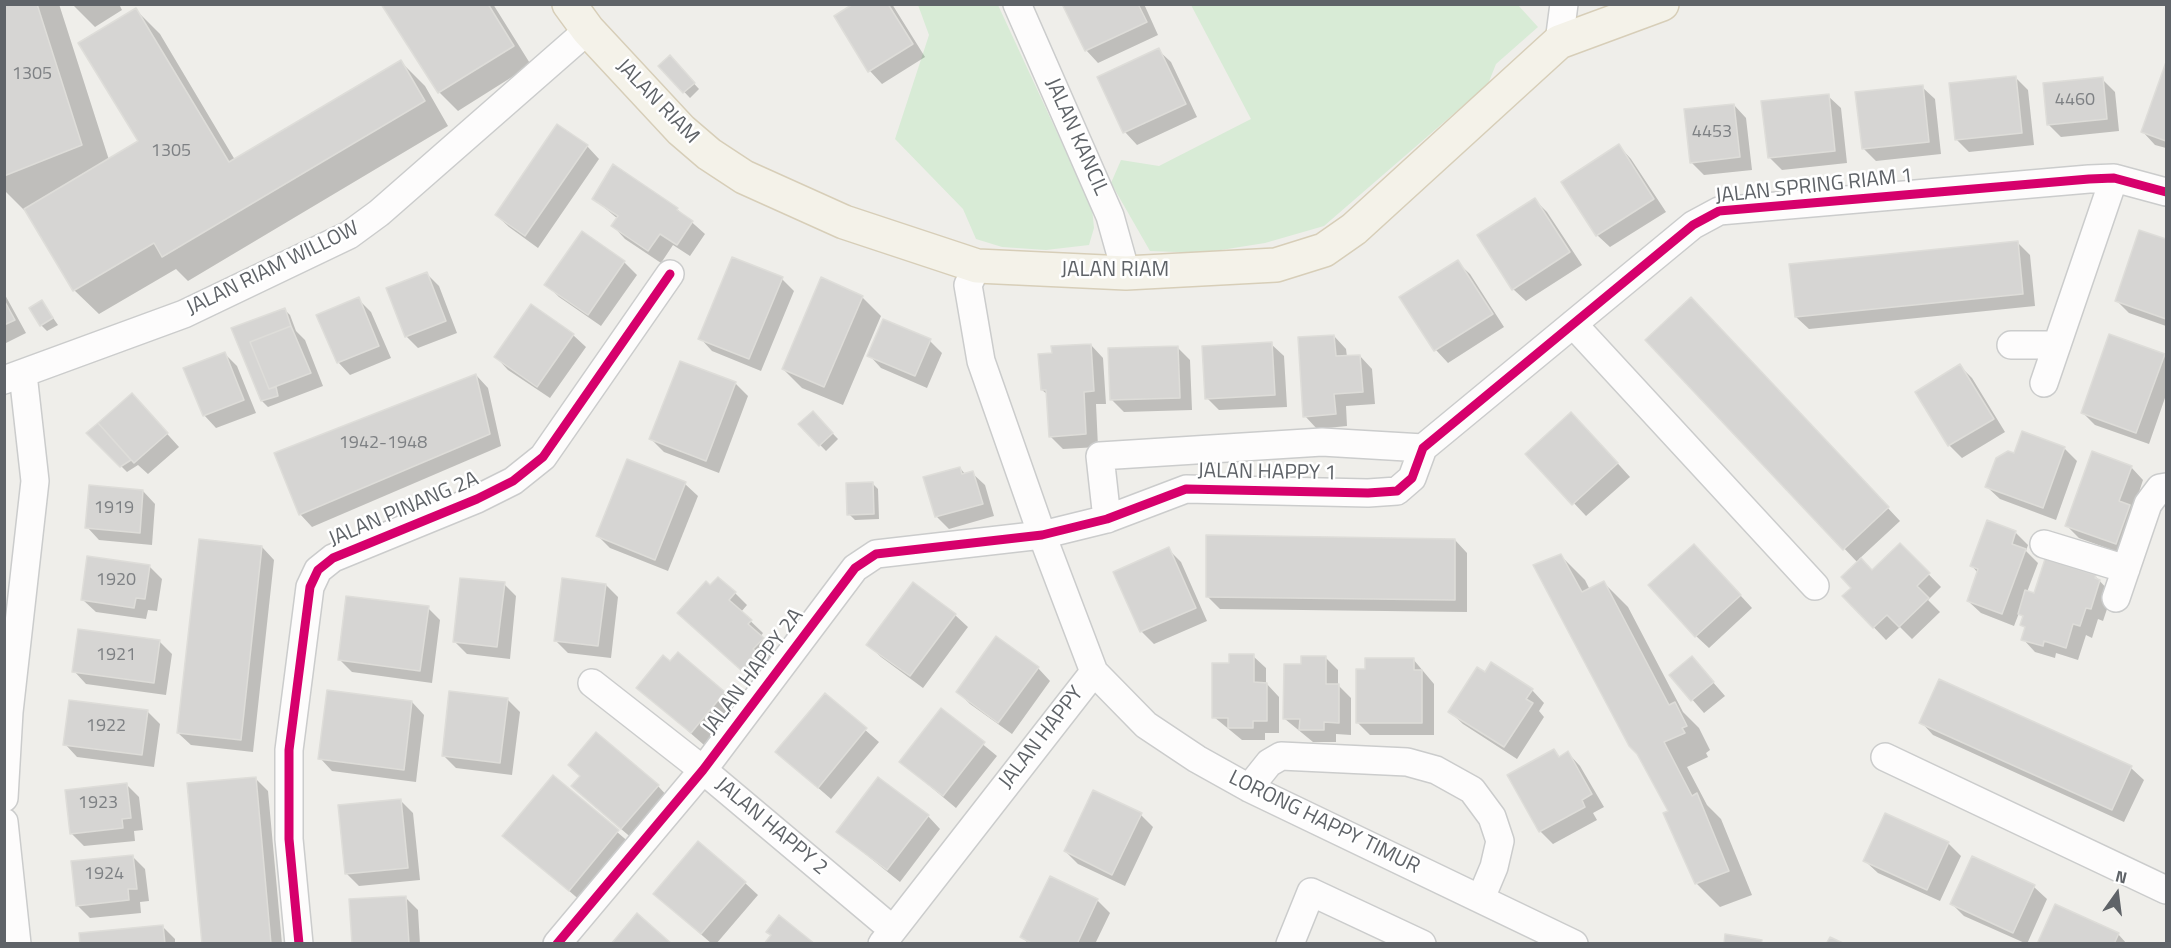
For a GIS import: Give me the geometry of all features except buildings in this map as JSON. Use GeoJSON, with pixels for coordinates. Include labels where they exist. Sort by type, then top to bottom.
{"type":"FeatureCollection","features":[{"type":"Feature","properties":{"kind":"main road","name":"JALAN RIAM"},"geometry":{"type":"LineString","coordinates":[[569,4],[588,30],[681,130],[709,154],[744,177],[844,222],[977,266],[1126,273],[1276,265],[1324,250],[1354,229],[1559,42],[1662,4]]}},
{"type":"Feature","properties":{"kind":"street","name":"JALAN KANCIL"},"geometry":{"type":"LineString","coordinates":[[1017,4],[1110,216],[1126,273]]}},
{"type":"Feature","properties":{"kind":"street"},"geometry":{"type":"LineString","coordinates":[[1559,42],[1564,4]]}},
{"type":"Feature","properties":{"kind":"street","name":"JALAN RIAM WILLOW"},"geometry":{"type":"LineString","coordinates":[[14,377],[184,314],[349,235],[379,213],[588,30]]}},
{"type":"Feature","properties":{"kind":"street"},"geometry":{"type":"LineString","coordinates":[[2044,383],[2114,178]]}},
{"type":"Feature","properties":{"kind":"street","name":"JALAN SPRING RIAM 1"},"geometry":{"type":"LineString","coordinates":[[1429,443],[1693,225],[1719,212],[2114,178],[2166,192]]}},
{"type":"Feature","properties":{"kind":"street","name":"JALAN HAPPY"},"geometry":{"type":"LineString","coordinates":[[887,936],[1094,672],[1042,535],[981,361],[968,285],[977,266]]}},
{"type":"Feature","properties":{"kind":"street","name":"JALAN PINANG 2A"},"geometry":{"type":"LineString","coordinates":[[299,944],[289,839],[289,750],[310,587],[318,570],[333,558],[513,481],[543,458],[670,274]]}},
{"type":"Feature","properties":{"kind":"street"},"geometry":{"type":"LineString","coordinates":[[1573,324],[1815,586]]}},
{"type":"Feature","properties":{"kind":"street"},"geometry":{"type":"LineString","coordinates":[[2011,345],[2057,345]]}},
{"type":"Feature","properties":{"kind":"street"},"geometry":{"type":"LineString","coordinates":[[4,798],[9,712],[35,481],[14,377]]}},
{"type":"Feature","properties":{"kind":"street","name":"JALAN HAPPY 1"},"geometry":{"type":"LineString","coordinates":[[1042,535],[1107,519],[1185,489],[1368,493],[1397,491],[1412,478],[1429,443],[1322,442],[1100,456],[1107,519]]}},
{"type":"Feature","properties":{"kind":"street"},"geometry":{"type":"LineString","coordinates":[[2116,598],[2148,504],[2160,488],[2166,487]]}},
{"type":"Feature","properties":{"kind":"street","name":"JALAN HAPPY 2A"},"geometry":{"type":"LineString","coordinates":[[557,944],[703,770],[855,568],[876,554],[1042,535]]}},
{"type":"Feature","properties":{"kind":"street"},"geometry":{"type":"LineString","coordinates":[[2044,544],[2126,570]]}},
{"type":"Feature","properties":{"kind":"street","name":"LORONG HAPPY TIMUR"},"geometry":{"type":"LineString","coordinates":[[1094,672],[1146,725],[1197,759],[1249,788],[1574,944]]}},
{"type":"Feature","properties":{"kind":"street","name":"JALAN HAPPY 2"},"geometry":{"type":"LineString","coordinates":[[591,683],[703,770],[887,936]]}},
{"type":"Feature","properties":{"kind":"street"},"geometry":{"type":"LineString","coordinates":[[1249,788],[1269,763],[1281,756],[1407,762],[1436,770],[1472,790],[1492,817],[1500,841],[1494,867],[1481,898]]}},
{"type":"Feature","properties":{"kind":"street"},"geometry":{"type":"LineString","coordinates":[[1885,757],[2166,890]]}},
{"type":"Feature","properties":{"kind":"street"},"geometry":{"type":"LineString","coordinates":[[4,822],[17,944]]}},
{"type":"Feature","properties":{"kind":"street"},"geometry":{"type":"LineString","coordinates":[[1290,944],[1311,892],[1422,944]]}},
{"type":"Feature","properties":{"kind":"green space"},"geometry":{"type":"Polygon","coordinates":[[[918,5],[998,5],[1092,208],[1094,228],[1089,245],[1046,250],[1002,247],[976,239],[963,209],[895,139],[929,35],[918,5]]]}},
{"type":"Feature","properties":{"kind":"green space"},"geometry":{"type":"Polygon","coordinates":[[[1191,5],[1518,5],[1538,27],[1496,64],[1488,84],[1324,226],[1265,243],[1202,253],[1150,251],[1111,183],[1121,160],[1159,166],[1251,119],[1191,5]]]}},
{"type":"Feature","properties":{"kind":"cycle path"},"geometry":{"type":"LineString","coordinates":[[557,944],[703,770],[855,568],[876,554],[1042,535],[1107,519],[1186,489],[1368,493],[1397,491],[1412,478],[1423,448],[1693,225],[1719,211],[2089,179],[2114,178],[2166,192]]}},
{"type":"Feature","properties":{"kind":"cycle path"},"geometry":{"type":"LineString","coordinates":[[299,944],[289,839],[289,750],[310,587],[318,570],[333,558],[477,499],[513,481],[543,457],[670,274]]}}]}
